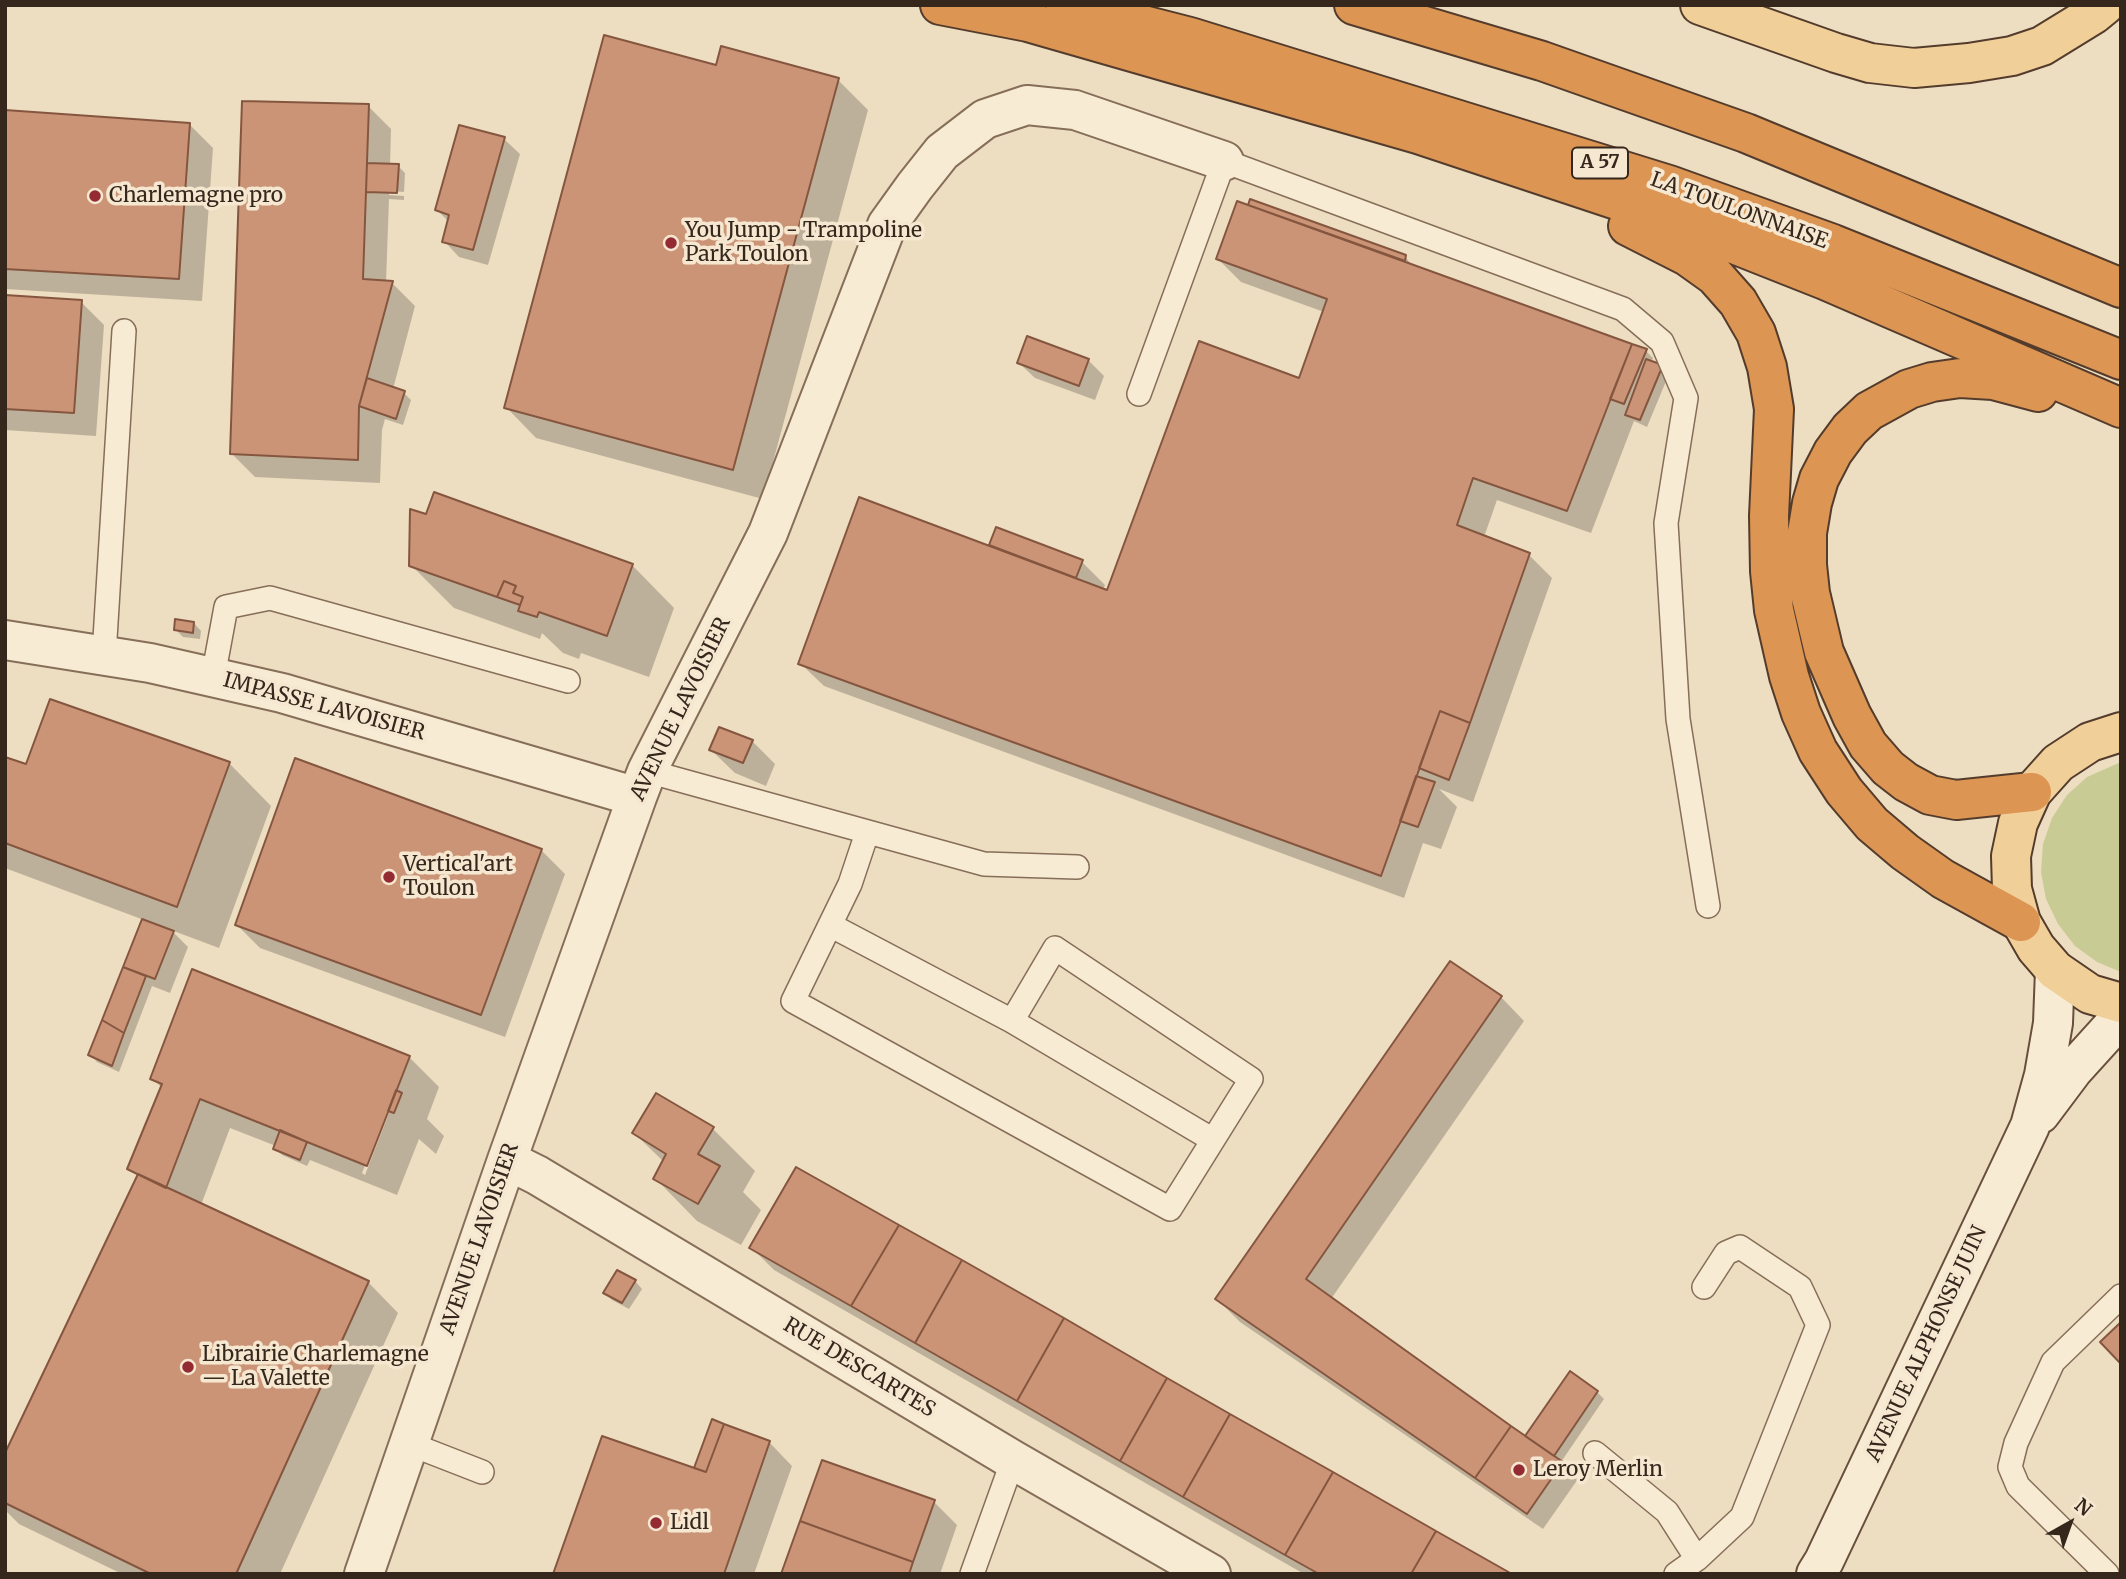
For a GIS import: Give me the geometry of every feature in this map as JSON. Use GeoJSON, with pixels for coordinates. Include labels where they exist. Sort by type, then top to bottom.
{"type":"FeatureCollection","features":[{"type":"Feature","properties":{"kind":"highway"},"geometry":{"type":"LineString","coordinates":[[940,5],[1028,22],[1418,134],[1653,212],[1825,280],[2121,408]]}},
{"type":"Feature","properties":{"kind":"highway","name":"LA TOULONNAISE"},"geometry":{"type":"LineString","coordinates":[[1065,5],[1190,37],[1670,185],[1833,244],[2121,360]]}},
{"type":"Feature","properties":{"kind":"highway"},"geometry":{"type":"LineString","coordinates":[[1354,5],[1542,61],[1746,133],[2121,288]]}},
{"type":"Feature","properties":{"kind":"highway"},"geometry":{"type":"LineString","coordinates":[[1418,134],[1652,237],[1687,256],[1715,276],[1738,302],[1756,333],[1767,367],[1774,409],[1769,516],[1774,610],[1789,676],[1801,713],[1818,751],[1844,791],[1872,824],[1905,852],[1943,879],[2021,922]]}},
{"type":"Feature","properties":{"kind":"highway"},"geometry":{"type":"LineString","coordinates":[[2032,792],[1955,800],[1930,795],[1888,768],[1868,744],[1824,652],[1816,620],[1807,565],[1807,533],[1812,503],[1833,452],[1850,429],[1870,411],[1920,385],[1960,378],[1993,380],[2121,413]]}},
{"type":"Feature","properties":{"kind":"main road"},"geometry":{"type":"LineString","coordinates":[[1700,5],[1836,53],[1870,63],[1914,68],[2012,56],[2042,46],[2105,5]]}},
{"type":"Feature","properties":{"kind":"main road"},"geometry":{"type":"LineString","coordinates":[[2121,732],[2090,742],[2058,763],[2032,792],[2018,823],[2011,856],[2012,889],[2021,922],[2036,948],[2055,970],[2090,994],[2121,1003]]}},
{"type":"Feature","properties":{"kind":"street","name":"AVENUE LAVOISIER"},"geometry":{"type":"LineString","coordinates":[[364,1574],[507,1160],[642,784],[768,533],[887,225],[942,152],[985,119],[1027,105],[1075,110],[1224,161]]}},
{"type":"Feature","properties":{"kind":"street","name":"IMPASSE LAVOISIER"},"geometry":{"type":"LineString","coordinates":[[5,640],[150,663],[213,677],[642,784]]}},
{"type":"Feature","properties":{"kind":"street","name":"AVENUE ALPHONSE JUIN"},"geometry":{"type":"LineString","coordinates":[[1821,1570],[2030,1126],[2045,1075],[2053,1023],[2055,970]]}},
{"type":"Feature","properties":{"kind":"street","name":"AVENUE ALPHONSE JUIN"},"geometry":{"type":"LineString","coordinates":[[2030,1126],[2073,1070],[2121,1017]]}},
{"type":"Feature","properties":{"kind":"street","name":"RUE DESCARTES"},"geometry":{"type":"LineString","coordinates":[[507,1160],[537,1175],[1013,1460],[1211,1574]]}},
{"type":"Feature","properties":{"kind":"lane"},"geometry":{"type":"LineString","coordinates":[[1139,394],[1224,161],[1623,309],[1662,342],[1686,397],[1666,523],[1678,719],[1709,906]]}},
{"type":"Feature","properties":{"kind":"lane"},"geometry":{"type":"LineString","coordinates":[[104,655],[124,331]]}},
{"type":"Feature","properties":{"kind":"lane"},"geometry":{"type":"LineString","coordinates":[[213,677],[226,607],[270,598],[568,681]]}},
{"type":"Feature","properties":{"kind":"lane"},"geometry":{"type":"LineString","coordinates":[[642,784],[867,833],[984,864],[1077,867]]}},
{"type":"Feature","properties":{"kind":"lane"},"geometry":{"type":"LineString","coordinates":[[867,833],[850,884],[793,1001],[1170,1209],[1251,1080],[1055,948],[1013,1021]]}},
{"type":"Feature","properties":{"kind":"lane"},"geometry":{"type":"LineString","coordinates":[[830,925],[1013,1021],[1213,1140]]}},
{"type":"Feature","properties":{"kind":"lane"},"geometry":{"type":"LineString","coordinates":[[1676,1574],[1697,1559],[1742,1517],[1818,1325],[1800,1287],[1740,1247],[1726,1252],[1704,1287]]}},
{"type":"Feature","properties":{"kind":"lane"},"geometry":{"type":"LineString","coordinates":[[2107,1574],[2018,1486],[2010,1467],[2015,1443],[2053,1362],[2121,1296]]}},
{"type":"Feature","properties":{"kind":"lane"},"geometry":{"type":"LineString","coordinates":[[410,1444],[482,1472]]}},
{"type":"Feature","properties":{"kind":"lane"},"geometry":{"type":"LineString","coordinates":[[1595,1452],[1667,1512],[1697,1559]]}},
{"type":"Feature","properties":{"kind":"lane"},"geometry":{"type":"LineString","coordinates":[[972,1574],[1013,1460]]}},
{"type":"Feature","properties":{"kind":"green space"},"geometry":{"type":"Polygon","coordinates":[[[2121,762],[2121,972],[2097,962],[2075,946],[2058,924],[2046,899],[2041,872],[2043,844],[2052,818],[2067,795],[2087,777],[2121,762]]]}},
{"type":"Feature","properties":{"kind":"building","name":"You Jump - Trampoline Park Toulon"},"geometry":{"type":"Polygon","coordinates":[[[604,35],[716,65],[721,46],[839,78],[733,470],[504,408],[604,35]]]}},
{"type":"Feature","properties":{"kind":"building"},"geometry":{"type":"Polygon","coordinates":[[[242,101],[369,104],[363,279],[393,281],[359,406],[358,460],[230,454],[242,101]]]}},
{"type":"Feature","properties":{"kind":"building","name":"Charlemagne pro"},"geometry":{"type":"Polygon","coordinates":[[[5,110],[190,123],[179,279],[5,269],[5,110]]]}},
{"type":"Feature","properties":{"kind":"building"},"geometry":{"type":"Polygon","coordinates":[[[459,125],[505,137],[473,250],[442,242],[449,215],[435,210],[459,125]]]}},
{"type":"Feature","properties":{"kind":"building"},"geometry":{"type":"Polygon","coordinates":[[[367,163],[399,164],[397,193],[366,192],[367,163]]]}},
{"type":"Feature","properties":{"kind":"building"},"geometry":{"type":"Polygon","coordinates":[[[1250,199],[1406,255],[1405,261],[1248,205],[1250,199]]]}},
{"type":"Feature","properties":{"kind":"building"},"geometry":{"type":"Polygon","coordinates":[[[1237,201],[1632,344],[1567,511],[1473,478],[1457,525],[1530,553],[1470,723],[1440,711],[1381,876],[798,664],[859,497],[1107,590],[1199,341],[1299,378],[1327,299],[1216,259],[1237,201]]]}},
{"type":"Feature","properties":{"kind":"building"},"geometry":{"type":"Polygon","coordinates":[[[5,295],[82,300],[74,413],[5,409],[5,295]]]}},
{"type":"Feature","properties":{"kind":"building"},"geometry":{"type":"Polygon","coordinates":[[[1027,336],[1089,359],[1079,386],[1017,363],[1027,336]]]}},
{"type":"Feature","properties":{"kind":"building"},"geometry":{"type":"Polygon","coordinates":[[[1632,344],[1647,349],[1624,404],[1610,399],[1632,344]]]}},
{"type":"Feature","properties":{"kind":"building"},"geometry":{"type":"Polygon","coordinates":[[[1646,359],[1663,365],[1640,420],[1625,415],[1646,359]]]}},
{"type":"Feature","properties":{"kind":"building"},"geometry":{"type":"Polygon","coordinates":[[[367,378],[405,391],[396,419],[359,406],[367,378]]]}},
{"type":"Feature","properties":{"kind":"building"},"geometry":{"type":"Polygon","coordinates":[[[434,492],[633,564],[607,636],[539,612],[537,617],[518,611],[523,597],[513,593],[516,586],[504,581],[497,597],[409,566],[410,509],[426,514],[434,492]]]}},
{"type":"Feature","properties":{"kind":"building"},"geometry":{"type":"Polygon","coordinates":[[[996,527],[1083,560],[1076,578],[989,545],[996,527]]]}},
{"type":"Feature","properties":{"kind":"building"},"geometry":{"type":"Polygon","coordinates":[[[504,581],[516,586],[513,593],[523,597],[520,605],[497,597],[504,581]]]}},
{"type":"Feature","properties":{"kind":"building"},"geometry":{"type":"Polygon","coordinates":[[[175,619],[194,622],[193,633],[174,630],[175,619]]]}},
{"type":"Feature","properties":{"kind":"building"},"geometry":{"type":"Polygon","coordinates":[[[50,699],[230,762],[177,907],[5,843],[5,757],[26,764],[50,699]]]}},
{"type":"Feature","properties":{"kind":"building"},"geometry":{"type":"Polygon","coordinates":[[[1440,711],[1470,723],[1449,780],[1419,768],[1440,711]]]}},
{"type":"Feature","properties":{"kind":"building"},"geometry":{"type":"Polygon","coordinates":[[[719,727],[753,740],[743,763],[709,750],[719,727]]]}},
{"type":"Feature","properties":{"kind":"building"},"geometry":{"type":"Polygon","coordinates":[[[295,758],[542,849],[481,1015],[235,925],[295,758]]]}},
{"type":"Feature","properties":{"kind":"building"},"geometry":{"type":"Polygon","coordinates":[[[1416,776],[1435,782],[1418,827],[1400,821],[1416,776]]]}},
{"type":"Feature","properties":{"kind":"building"},"geometry":{"type":"Polygon","coordinates":[[[142,919],[174,931],[155,979],[123,967],[142,919]]]}},
{"type":"Feature","properties":{"kind":"building"},"geometry":{"type":"Polygon","coordinates":[[[1450,961],[1502,996],[1306,1279],[1511,1426],[1475,1478],[1215,1299],[1450,961]]]}},
{"type":"Feature","properties":{"kind":"building"},"geometry":{"type":"Polygon","coordinates":[[[123,967],[146,976],[124,1033],[102,1020],[123,967]]]}},
{"type":"Feature","properties":{"kind":"building"},"geometry":{"type":"Polygon","coordinates":[[[192,969],[410,1056],[367,1166],[200,1099],[166,1188],[127,1169],[162,1084],[150,1079],[192,969]]]}},
{"type":"Feature","properties":{"kind":"building"},"geometry":{"type":"Polygon","coordinates":[[[102,1020],[124,1033],[112,1066],[88,1055],[102,1020]]]}},
{"type":"Feature","properties":{"kind":"building"},"geometry":{"type":"Polygon","coordinates":[[[396,1090],[402,1093],[394,1113],[388,1111],[396,1090]]]}},
{"type":"Feature","properties":{"kind":"building"},"geometry":{"type":"Polygon","coordinates":[[[656,1093],[714,1127],[698,1154],[720,1166],[698,1204],[653,1179],[666,1154],[632,1133],[656,1093]]]}},
{"type":"Feature","properties":{"kind":"building"},"geometry":{"type":"Polygon","coordinates":[[[280,1130],[307,1142],[300,1160],[273,1149],[280,1130]]]}},
{"type":"Feature","properties":{"kind":"building"},"geometry":{"type":"Polygon","coordinates":[[[796,1167],[899,1225],[851,1306],[749,1248],[796,1167]]]}},
{"type":"Feature","properties":{"kind":"building","name":"Librairie Charlemagne — La Valette"},"geometry":{"type":"Polygon","coordinates":[[[138,1174],[369,1281],[236,1574],[151,1574],[5,1503],[5,1453],[138,1174]]]}},
{"type":"Feature","properties":{"kind":"building"},"geometry":{"type":"Polygon","coordinates":[[[899,1225],[962,1260],[915,1343],[851,1306],[899,1225]]]}},
{"type":"Feature","properties":{"kind":"building"},"geometry":{"type":"Polygon","coordinates":[[[962,1260],[1064,1318],[1017,1401],[915,1343],[962,1260]]]}},
{"type":"Feature","properties":{"kind":"building"},"geometry":{"type":"Polygon","coordinates":[[[617,1270],[636,1280],[622,1303],[603,1293],[617,1270]]]}},
{"type":"Feature","properties":{"kind":"building"},"geometry":{"type":"Polygon","coordinates":[[[1064,1318],[1167,1378],[1120,1461],[1017,1401],[1064,1318]]]}},
{"type":"Feature","properties":{"kind":"building"},"geometry":{"type":"Polygon","coordinates":[[[2121,1322],[2121,1364],[2100,1342],[2121,1322]]]}},
{"type":"Feature","properties":{"kind":"building"},"geometry":{"type":"Polygon","coordinates":[[[1570,1371],[1598,1391],[1554,1456],[1525,1436],[1570,1371]]]}},
{"type":"Feature","properties":{"kind":"building"},"geometry":{"type":"Polygon","coordinates":[[[1167,1378],[1230,1414],[1183,1497],[1120,1461],[1167,1378]]]}},
{"type":"Feature","properties":{"kind":"building"},"geometry":{"type":"Polygon","coordinates":[[[1230,1414],[1333,1472],[1285,1555],[1183,1497],[1230,1414]]]}},
{"type":"Feature","properties":{"kind":"building"},"geometry":{"type":"Polygon","coordinates":[[[712,1419],[724,1424],[706,1472],[694,1468],[712,1419]]]}},
{"type":"Feature","properties":{"kind":"building","name":"Lidl"},"geometry":{"type":"Polygon","coordinates":[[[724,1424],[770,1441],[724,1574],[553,1574],[602,1436],[706,1472],[724,1424]]]}},
{"type":"Feature","properties":{"kind":"building","name":"Leroy Merlin"},"geometry":{"type":"Polygon","coordinates":[[[1511,1426],[1563,1462],[1527,1514],[1475,1478],[1511,1426]]]}},
{"type":"Feature","properties":{"kind":"building"},"geometry":{"type":"Polygon","coordinates":[[[822,1460],[935,1500],[913,1562],[800,1521],[822,1460]]]}},
{"type":"Feature","properties":{"kind":"building"},"geometry":{"type":"Polygon","coordinates":[[[1333,1472],[1436,1531],[1411,1574],[1319,1574],[1285,1555],[1333,1472]]]}},
{"type":"Feature","properties":{"kind":"building"},"geometry":{"type":"Polygon","coordinates":[[[800,1521],[913,1562],[909,1574],[781,1574],[800,1521]]]}},
{"type":"Feature","properties":{"kind":"building"},"geometry":{"type":"Polygon","coordinates":[[[1436,1531],[1512,1574],[1411,1574],[1436,1531]]]}},
{"type":"Feature","properties":{"kind":"place","name":"Charlemagne pro"},"geometry":{"type":"Point","coordinates":[95,196]}},
{"type":"Feature","properties":{"kind":"place","name":"You Jump - Trampoline Park Toulon"},"geometry":{"type":"Point","coordinates":[671,243]}},
{"type":"Feature","properties":{"kind":"place","name":"Vertical'art Toulon"},"geometry":{"type":"Point","coordinates":[389,877]}},
{"type":"Feature","properties":{"kind":"place","name":"Librairie Charlemagne — La Valette"},"geometry":{"type":"Point","coordinates":[188,1367]}},
{"type":"Feature","properties":{"kind":"place","name":"Leroy Merlin"},"geometry":{"type":"Point","coordinates":[1519,1470]}},
{"type":"Feature","properties":{"kind":"place","name":"Lidl"},"geometry":{"type":"Point","coordinates":[656,1523]}}]}
